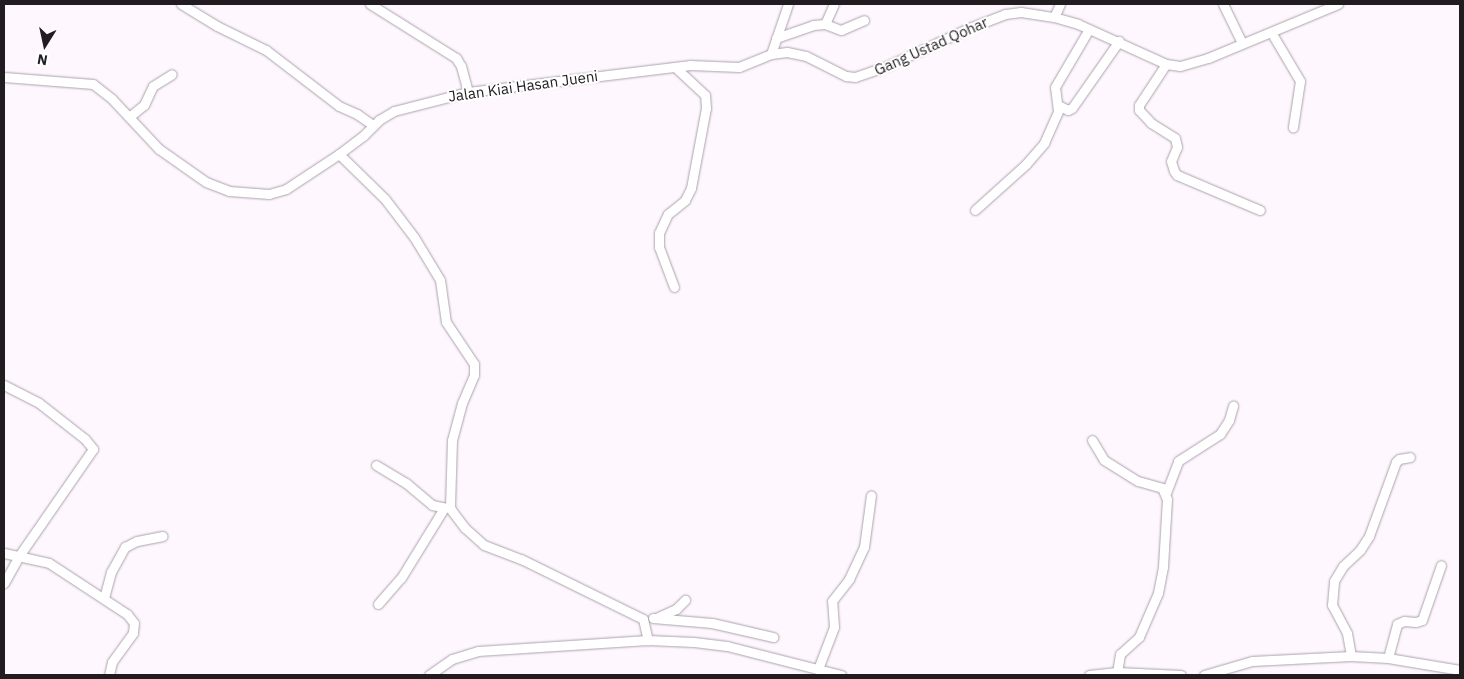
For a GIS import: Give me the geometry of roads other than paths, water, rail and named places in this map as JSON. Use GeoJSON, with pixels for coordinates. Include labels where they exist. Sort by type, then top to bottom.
{"type":"FeatureCollection","features":[{"type":"Feature","properties":{"kind":"street"},"geometry":{"type":"LineString","coordinates":[[181,4],[217,26],[266,50],[339,106],[357,114],[373,125]]}},
{"type":"Feature","properties":{"kind":"street"},"geometry":{"type":"LineString","coordinates":[[370,4],[456,58],[461,66],[468,92]]}},
{"type":"Feature","properties":{"kind":"street"},"geometry":{"type":"LineString","coordinates":[[771,54],[788,4]]}},
{"type":"Feature","properties":{"kind":"street"},"geometry":{"type":"LineString","coordinates":[[825,24],[834,4]]}},
{"type":"Feature","properties":{"kind":"street"},"geometry":{"type":"LineString","coordinates":[[1054,18],[1060,4]]}},
{"type":"Feature","properties":{"kind":"street"},"geometry":{"type":"LineString","coordinates":[[1223,4],[1242,43]]}},
{"type":"Feature","properties":{"kind":"street","name":"Gang Ustad Qohar"},"geometry":{"type":"LineString","coordinates":[[690,65],[739,67],[771,54],[796,52],[846,76],[855,77],[889,65],[956,33],[997,17],[1022,12],[1054,18],[1089,29],[1166,64],[1180,66],[1194,63],[1338,4]]}},
{"type":"Feature","properties":{"kind":"street"},"geometry":{"type":"LineString","coordinates":[[776,38],[803,27],[825,24],[841,30],[864,20]]}},
{"type":"Feature","properties":{"kind":"street"},"geometry":{"type":"LineString","coordinates":[[975,210],[1038,152],[1050,134],[1057,116],[1058,106],[1054,87],[1089,29]]}},
{"type":"Feature","properties":{"kind":"street"},"geometry":{"type":"LineString","coordinates":[[1271,32],[1300,81],[1293,127]]}},
{"type":"Feature","properties":{"kind":"street"},"geometry":{"type":"LineString","coordinates":[[1058,106],[1068,110],[1072,108],[1119,42]]}},
{"type":"Feature","properties":{"kind":"street"},"geometry":{"type":"LineString","coordinates":[[1166,64],[1139,105],[1139,110],[1151,123],[1175,138],[1177,147],[1171,161],[1174,171],[1177,175],[1260,210]]}},
{"type":"Feature","properties":{"kind":"street","name":"Jalan Kiai Hasan Jueni"},"geometry":{"type":"LineString","coordinates":[[4,77],[93,84],[112,99],[159,149],[206,182],[229,191],[253,194],[281,192],[339,154],[373,125],[394,111],[468,92],[690,65]]}},
{"type":"Feature","properties":{"kind":"street"},"geometry":{"type":"LineString","coordinates":[[674,287],[659,247],[659,232],[668,214],[685,200],[691,188],[706,108],[705,95],[675,67]]}},
{"type":"Feature","properties":{"kind":"street"},"geometry":{"type":"LineString","coordinates":[[129,116],[146,102],[153,86],[172,74]]}},
{"type":"Feature","properties":{"kind":"street"},"geometry":{"type":"LineString","coordinates":[[339,154],[384,199],[414,237],[440,280],[446,322],[473,363],[474,375],[462,403],[452,440],[447,508],[401,578],[378,604]]}},
{"type":"Feature","properties":{"kind":"street"},"geometry":{"type":"LineString","coordinates":[[4,385],[39,403],[85,439],[93,449],[20,556],[4,584]]}},
{"type":"Feature","properties":{"kind":"street"},"geometry":{"type":"LineString","coordinates":[[1117,672],[1120,654],[1139,637],[1158,593],[1163,567],[1166,493],[1178,461],[1220,434],[1229,420],[1232,406]]}},
{"type":"Feature","properties":{"kind":"street"},"geometry":{"type":"LineString","coordinates":[[1092,440],[1100,456],[1109,463],[1138,481],[1162,488],[1166,493]]}},
{"type":"Feature","properties":{"kind":"street"},"geometry":{"type":"LineString","coordinates":[[1352,656],[1347,633],[1332,605],[1334,581],[1343,566],[1360,550],[1369,536],[1396,462],[1399,459],[1410,457]]}},
{"type":"Feature","properties":{"kind":"street"},"geometry":{"type":"LineString","coordinates":[[376,465],[406,483],[427,502],[447,508],[484,546],[527,562],[643,619],[653,618],[712,623],[773,637]]}},
{"type":"Feature","properties":{"kind":"street"},"geometry":{"type":"LineString","coordinates":[[818,669],[834,627],[832,605],[834,598],[849,579],[864,547],[871,495]]}},
{"type":"Feature","properties":{"kind":"street"},"geometry":{"type":"LineString","coordinates":[[104,598],[111,572],[125,546],[137,541],[163,536]]}},
{"type":"Feature","properties":{"kind":"street"},"geometry":{"type":"LineString","coordinates":[[4,553],[49,563],[127,614],[134,628],[132,638],[112,662],[109,675]]}},
{"type":"Feature","properties":{"kind":"street"},"geometry":{"type":"LineString","coordinates":[[1388,658],[1397,624],[1404,621],[1416,622],[1422,620],[1441,565]]}},
{"type":"Feature","properties":{"kind":"street"},"geometry":{"type":"LineString","coordinates":[[653,618],[676,609],[685,600]]}},
{"type":"Feature","properties":{"kind":"street"},"geometry":{"type":"LineString","coordinates":[[643,619],[648,640]]}},
{"type":"Feature","properties":{"kind":"street"},"geometry":{"type":"LineString","coordinates":[[429,675],[452,659],[478,651],[648,640],[711,643],[841,675]]}},
{"type":"Feature","properties":{"kind":"street"},"geometry":{"type":"LineString","coordinates":[[1204,675],[1252,661],[1352,656],[1388,658],[1460,670]]}},
{"type":"Feature","properties":{"kind":"street"},"geometry":{"type":"LineString","coordinates":[[1089,675],[1117,672],[1181,675]]}}]}
